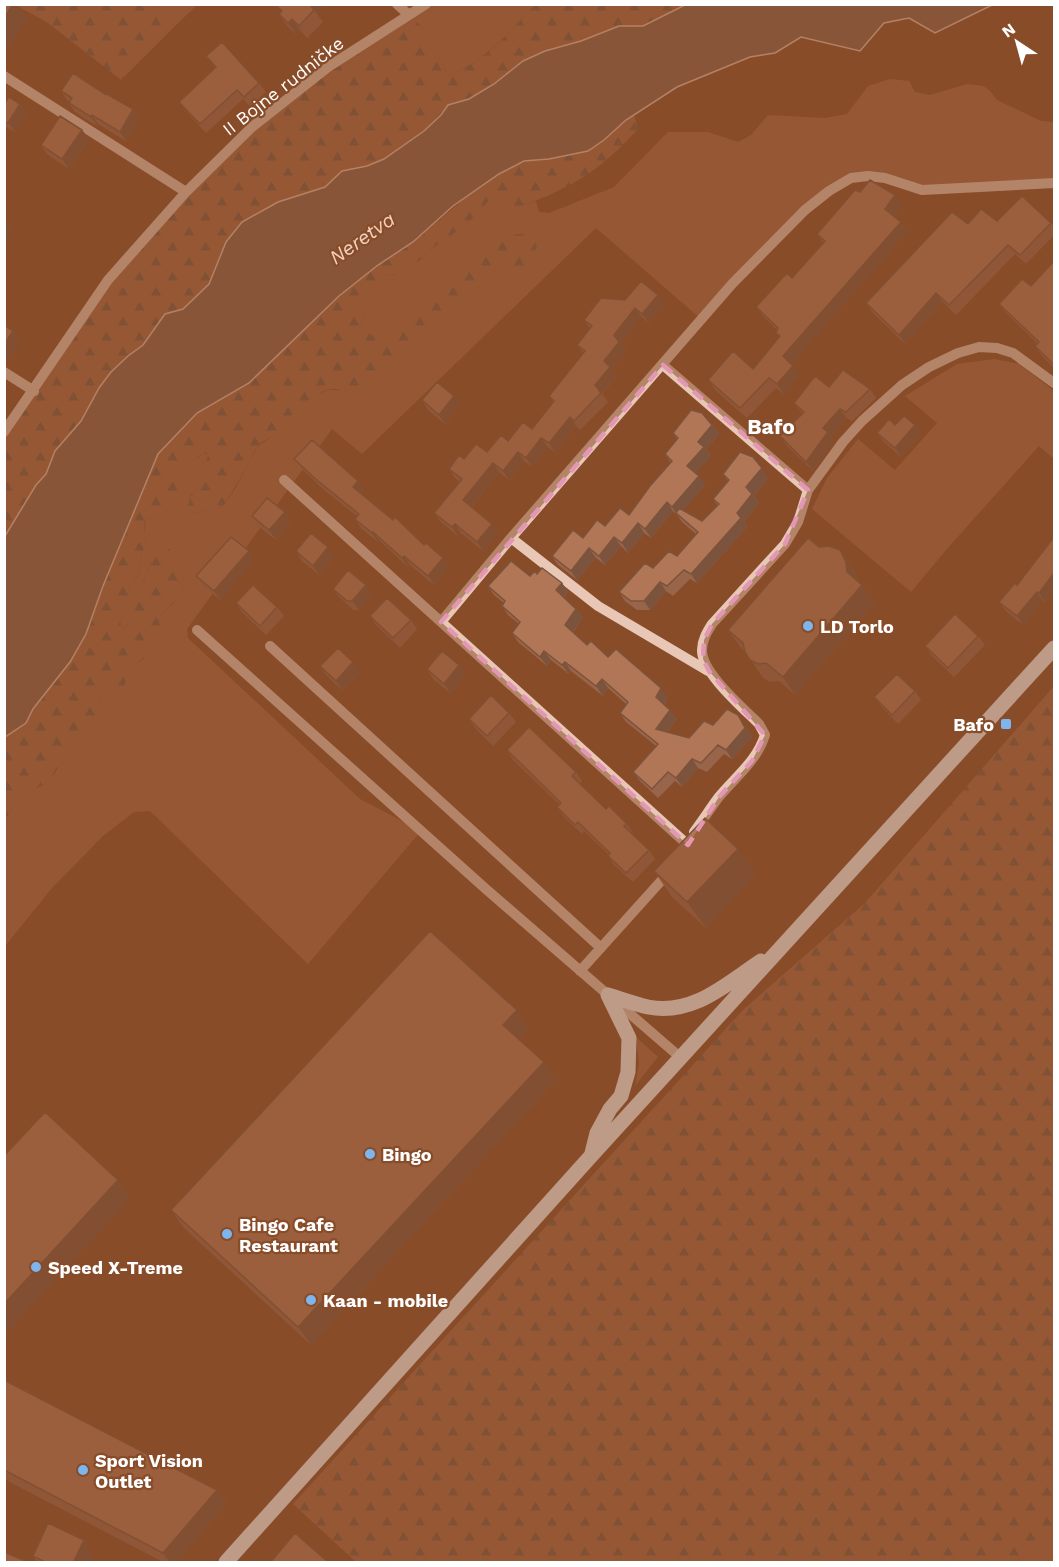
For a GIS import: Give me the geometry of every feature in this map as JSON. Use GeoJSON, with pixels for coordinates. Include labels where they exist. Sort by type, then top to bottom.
{"type":"FeatureCollection","features":[{"type":"Feature","properties":{"kind":"main road"},"geometry":{"type":"LineString","coordinates":[[226,1563],[591,1156],[1054,648]]}},
{"type":"Feature","properties":{"kind":"main road"},"geometry":{"type":"LineString","coordinates":[[608,995],[649,1007],[684,1006],[710,997],[779,950]]}},
{"type":"Feature","properties":{"kind":"main road"},"geometry":{"type":"LineString","coordinates":[[591,1156],[597,1133],[610,1109],[621,1096],[628,1072],[628,1038],[608,995]]}},
{"type":"Feature","properties":{"kind":"street"},"geometry":{"type":"LineString","coordinates":[[396,4],[409,15]]}},
{"type":"Feature","properties":{"kind":"street","name":"II Bojne rudničke"},"geometry":{"type":"LineString","coordinates":[[4,432],[108,280],[186,192],[252,127],[302,87],[328,67],[426,4]]}},
{"type":"Feature","properties":{"kind":"street"},"geometry":{"type":"LineString","coordinates":[[4,76],[186,192]]}},
{"type":"Feature","properties":{"kind":"street"},"geometry":{"type":"LineString","coordinates":[[441,622],[732,284],[805,210],[851,178],[868,176],[885,178],[922,190],[1054,183]]}},
{"type":"Feature","properties":{"kind":"street"},"geometry":{"type":"LineString","coordinates":[[709,671],[701,651],[712,624],[785,544],[798,522],[808,490],[843,442],[902,385],[929,367],[958,353],[979,347],[997,348],[1013,353],[1054,383]]}},
{"type":"Feature","properties":{"kind":"street"},"geometry":{"type":"LineString","coordinates":[[663,365],[808,490]]}},
{"type":"Feature","properties":{"kind":"street"},"geometry":{"type":"LineString","coordinates":[[4,372],[34,391]]}},
{"type":"Feature","properties":{"kind":"street"},"geometry":{"type":"LineString","coordinates":[[284,480],[441,622],[683,853]]}},
{"type":"Feature","properties":{"kind":"street"},"geometry":{"type":"LineString","coordinates":[[511,538],[598,606],[709,671],[759,724],[765,735],[752,760],[719,797],[667,876],[580,971]]}},
{"type":"Feature","properties":{"kind":"street"},"geometry":{"type":"LineString","coordinates":[[197,630],[487,891],[681,1058]]}},
{"type":"Feature","properties":{"kind":"street"},"geometry":{"type":"LineString","coordinates":[[270,646],[602,948]]}},
{"type":"Feature","properties":{"kind":"highlighted area"},"geometry":{"type":"Polygon","coordinates":[[[663,365],[808,490],[785,544],[712,624],[704,640],[703,659],[709,671],[765,735],[752,761],[719,797],[688,845],[441,622],[663,365]]]}},
{"type":"Feature","properties":{"kind":"green space"},"geometry":{"type":"Polygon","coordinates":[[[16,5],[150,5],[175,26],[121,80],[48,23],[16,5]]]}},
{"type":"Feature","properties":{"kind":"green space"},"geometry":{"type":"Polygon","coordinates":[[[150,5],[197,5],[175,26],[150,5]]]}},
{"type":"Feature","properties":{"kind":"green space"},"geometry":{"type":"Polygon","coordinates":[[[426,5],[535,5],[485,54],[448,76],[428,33],[409,15],[426,5]]]}},
{"type":"Feature","properties":{"kind":"green space"},"geometry":{"type":"Polygon","coordinates":[[[535,5],[687,5],[643,26],[619,26],[581,41],[545,51],[523,61],[494,84],[469,99],[448,105],[424,131],[384,159],[367,166],[342,171],[325,187],[307,193],[226,242],[209,284],[183,309],[165,315],[143,345],[128,356],[99,388],[81,421],[55,451],[46,474],[36,485],[5,536],[5,432],[108,280],[252,127],[409,15],[428,33],[448,76],[474,63],[506,36],[535,5]]]}},
{"type":"Feature","properties":{"kind":"green space"},"geometry":{"type":"Polygon","coordinates":[[[890,79],[909,81],[915,92],[930,95],[967,84],[983,86],[997,100],[1041,121],[1053,122],[1054,120],[1054,183],[942,189],[868,176],[829,191],[701,319],[596,228],[362,454],[332,429],[187,629],[188,638],[360,799],[421,831],[308,964],[150,811],[134,812],[103,836],[52,888],[5,946],[5,819],[19,799],[49,781],[99,708],[100,694],[108,689],[117,695],[122,692],[127,675],[144,658],[159,624],[160,616],[183,589],[173,568],[173,552],[151,562],[134,597],[134,616],[124,630],[120,624],[129,589],[140,571],[142,552],[147,540],[145,530],[147,518],[159,511],[184,470],[197,457],[205,453],[208,455],[207,480],[191,495],[188,511],[196,513],[222,507],[235,489],[258,446],[271,437],[288,416],[314,395],[329,390],[363,390],[377,380],[477,287],[499,271],[467,266],[449,277],[442,292],[377,338],[364,331],[361,324],[366,308],[365,297],[387,274],[394,275],[423,258],[428,251],[468,223],[491,198],[502,201],[511,209],[536,201],[539,212],[549,213],[614,187],[668,132],[708,132],[738,142],[751,135],[768,115],[825,118],[847,114],[868,86],[890,79]]]}},
{"type":"Feature","properties":{"kind":"green space"},"geometry":{"type":"Polygon","coordinates":[[[634,115],[638,129],[609,157],[580,179],[549,195],[511,209],[502,201],[491,198],[468,223],[428,251],[423,258],[400,275],[387,274],[366,297],[366,308],[361,324],[364,331],[377,338],[441,292],[441,285],[449,277],[511,234],[529,234],[534,239],[537,248],[527,258],[525,269],[499,271],[477,287],[377,380],[363,390],[349,394],[339,389],[328,390],[307,401],[273,435],[261,443],[222,507],[196,513],[188,511],[189,501],[206,480],[202,472],[208,456],[205,453],[198,456],[182,474],[186,480],[177,500],[151,515],[144,523],[147,539],[142,552],[140,571],[129,589],[120,624],[124,630],[134,616],[134,597],[157,549],[163,545],[173,552],[173,568],[183,589],[160,616],[159,624],[164,631],[155,647],[135,665],[128,675],[122,692],[117,695],[108,689],[100,694],[99,708],[49,781],[19,799],[5,819],[5,737],[26,723],[33,709],[70,662],[86,634],[103,586],[158,454],[197,413],[293,341],[339,296],[378,265],[413,242],[471,193],[524,161],[549,159],[588,151],[634,115]]]}},
{"type":"Feature","properties":{"kind":"green space"},"geometry":{"type":"Polygon","coordinates":[[[994,359],[1019,364],[1054,391],[1054,459],[1039,446],[911,592],[812,509],[827,478],[858,439],[895,470],[937,423],[905,396],[957,364],[994,359]]]}},
{"type":"Feature","properties":{"kind":"green space"},"geometry":{"type":"Polygon","coordinates":[[[1054,686],[1054,1540],[1013,1562],[356,1562],[293,1504],[743,1010],[865,903],[1054,686]]]}},
{"type":"Feature","properties":{"kind":"green space"},"geometry":{"type":"Polygon","coordinates":[[[636,1037],[658,1057],[635,1086],[639,1064],[636,1037]]]}},
{"type":"Feature","properties":{"kind":"green space"},"geometry":{"type":"Polygon","coordinates":[[[1054,1540],[1054,1562],[1013,1562],[1054,1540]]]}},
{"type":"Feature","properties":{"kind":"water","name":"Neretva"},"geometry":{"type":"Polygon","coordinates":[[[687,4],[1007,5],[992,5],[935,33],[909,18],[884,23],[860,51],[801,37],[775,53],[750,57],[677,87],[626,120],[588,151],[549,159],[524,161],[499,174],[453,206],[413,242],[378,265],[339,296],[249,383],[197,413],[158,454],[103,586],[86,634],[70,662],[33,709],[26,723],[5,737],[5,536],[36,485],[46,474],[55,451],[81,421],[99,388],[111,372],[143,345],[165,314],[183,309],[209,284],[226,242],[242,222],[278,202],[325,187],[342,171],[367,166],[384,159],[424,131],[448,105],[469,99],[494,84],[523,61],[545,51],[581,41],[619,26],[643,26],[687,4]]]}},
{"type":"Feature","properties":{"kind":"building"},"geometry":{"type":"Polygon","coordinates":[[[4,4],[13,4],[4,18],[4,4]]]}},
{"type":"Feature","properties":{"kind":"building"},"geometry":{"type":"Polygon","coordinates":[[[279,4],[309,4],[314,10],[299,26],[292,19],[288,23],[279,14],[282,11],[277,6],[279,4]]]}},
{"type":"Feature","properties":{"kind":"building"},"geometry":{"type":"Polygon","coordinates":[[[222,42],[259,83],[244,97],[237,90],[200,124],[179,102],[216,67],[206,56],[222,42]]]}},
{"type":"Feature","properties":{"kind":"building"},"geometry":{"type":"Polygon","coordinates":[[[73,73],[133,109],[120,132],[69,103],[72,98],[61,91],[73,73]]]}},
{"type":"Feature","properties":{"kind":"building"},"geometry":{"type":"Polygon","coordinates":[[[9,97],[20,104],[8,123],[4,121],[4,104],[9,97]]]}},
{"type":"Feature","properties":{"kind":"building"},"geometry":{"type":"Polygon","coordinates":[[[60,116],[82,130],[62,159],[41,145],[60,116]]]}},
{"type":"Feature","properties":{"kind":"building"},"geometry":{"type":"Polygon","coordinates":[[[870,180],[895,195],[885,209],[901,222],[783,356],[793,366],[777,384],[769,378],[740,408],[708,380],[733,351],[753,369],[780,336],[776,333],[778,328],[756,307],[787,273],[792,278],[825,241],[817,234],[855,190],[860,192],[870,180]]]}},
{"type":"Feature","properties":{"kind":"building"},"geometry":{"type":"Polygon","coordinates":[[[1022,196],[1051,223],[1020,255],[1008,245],[949,305],[936,293],[899,335],[866,303],[952,212],[968,224],[981,209],[997,221],[1022,196]]]}},
{"type":"Feature","properties":{"kind":"building"},"geometry":{"type":"Polygon","coordinates":[[[1054,261],[1054,365],[1035,346],[1039,342],[999,304],[1022,279],[1031,286],[1054,261]]]}},
{"type":"Feature","properties":{"kind":"building"},"geometry":{"type":"Polygon","coordinates":[[[641,281],[658,295],[642,314],[635,308],[614,335],[619,342],[604,361],[610,367],[595,385],[601,393],[574,421],[570,417],[549,443],[541,438],[526,458],[518,452],[503,471],[493,463],[463,500],[492,524],[477,542],[455,524],[452,527],[434,513],[462,479],[449,469],[459,455],[464,459],[476,444],[487,452],[501,435],[508,441],[523,422],[532,429],[554,401],[549,396],[585,351],[577,345],[592,326],[584,320],[601,298],[625,300],[641,281]]]}},
{"type":"Feature","properties":{"kind":"building"},"geometry":{"type":"Polygon","coordinates":[[[4,325],[13,331],[4,345],[4,325]]]}},
{"type":"Feature","properties":{"kind":"building"},"geometry":{"type":"Polygon","coordinates":[[[843,370],[870,389],[846,412],[840,409],[823,428],[828,432],[806,462],[780,436],[804,412],[794,403],[815,376],[829,387],[843,370]]]}},
{"type":"Feature","properties":{"kind":"building"},"geometry":{"type":"Polygon","coordinates":[[[437,382],[454,396],[439,415],[422,400],[437,382]]]}},
{"type":"Feature","properties":{"kind":"building"},"geometry":{"type":"Polygon","coordinates":[[[691,410],[702,413],[712,425],[698,442],[704,447],[687,466],[699,476],[672,507],[667,502],[645,529],[638,523],[622,543],[614,537],[599,556],[589,548],[571,571],[552,556],[573,530],[583,538],[597,520],[605,526],[620,508],[629,515],[672,461],[665,454],[678,438],[673,433],[691,410]]]}},
{"type":"Feature","properties":{"kind":"building"},"geometry":{"type":"Polygon","coordinates":[[[904,416],[915,425],[895,448],[877,433],[889,419],[895,425],[904,416]]]}},
{"type":"Feature","properties":{"kind":"building"},"geometry":{"type":"Polygon","coordinates":[[[312,440],[358,481],[353,487],[393,520],[395,517],[424,545],[426,543],[443,558],[428,576],[404,556],[402,558],[355,519],[359,514],[294,459],[312,440]]]}},
{"type":"Feature","properties":{"kind":"building"},"geometry":{"type":"Polygon","coordinates":[[[740,452],[753,457],[762,468],[746,487],[752,494],[737,513],[741,518],[691,574],[684,570],[667,586],[660,582],[644,601],[631,601],[619,592],[645,563],[653,568],[669,551],[677,556],[698,532],[676,513],[679,508],[702,521],[719,504],[713,499],[729,480],[723,474],[740,452]]]}},
{"type":"Feature","properties":{"kind":"building"},"geometry":{"type":"Polygon","coordinates":[[[267,498],[285,512],[269,530],[252,516],[267,498]]]}},
{"type":"Feature","properties":{"kind":"building"},"geometry":{"type":"Polygon","coordinates":[[[311,533],[328,547],[313,566],[296,551],[311,533]]]}},
{"type":"Feature","properties":{"kind":"building"},"geometry":{"type":"Polygon","coordinates":[[[231,537],[249,551],[214,591],[196,576],[231,537]]]}},
{"type":"Feature","properties":{"kind":"building"},"geometry":{"type":"Polygon","coordinates":[[[1054,537],[1054,573],[1017,616],[999,602],[1015,583],[1017,585],[1054,537]]]}},
{"type":"Feature","properties":{"kind":"building","name":"LD Torlo"},"geometry":{"type":"Polygon","coordinates":[[[808,538],[819,547],[829,546],[840,550],[846,562],[847,572],[862,585],[783,677],[766,663],[758,664],[750,660],[743,643],[728,630],[808,538]]]}},
{"type":"Feature","properties":{"kind":"building"},"geometry":{"type":"Polygon","coordinates":[[[511,561],[530,576],[535,571],[537,574],[542,568],[562,583],[556,590],[576,609],[565,625],[587,645],[591,641],[608,657],[616,649],[661,688],[656,697],[670,710],[656,729],[689,738],[704,721],[713,725],[727,709],[738,715],[745,728],[726,750],[718,745],[701,763],[692,759],[676,778],[668,772],[652,789],[633,772],[658,744],[620,713],[628,702],[602,679],[596,686],[565,662],[562,665],[544,651],[540,657],[512,633],[520,622],[502,606],[505,601],[488,586],[511,561]]]}},
{"type":"Feature","properties":{"kind":"building"},"geometry":{"type":"Polygon","coordinates":[[[348,570],[366,585],[352,601],[347,601],[333,589],[348,570]]]}},
{"type":"Feature","properties":{"kind":"building"},"geometry":{"type":"Polygon","coordinates":[[[253,585],[277,607],[260,626],[236,603],[253,585]]]}},
{"type":"Feature","properties":{"kind":"building"},"geometry":{"type":"Polygon","coordinates":[[[387,598],[411,620],[393,638],[370,616],[387,598]]]}},
{"type":"Feature","properties":{"kind":"building"},"geometry":{"type":"Polygon","coordinates":[[[955,614],[978,636],[948,668],[925,646],[955,614]]]}},
{"type":"Feature","properties":{"kind":"building"},"geometry":{"type":"Polygon","coordinates":[[[338,648],[353,662],[336,681],[320,666],[338,648]]]}},
{"type":"Feature","properties":{"kind":"building"},"geometry":{"type":"Polygon","coordinates":[[[442,651],[459,665],[444,684],[427,669],[442,651]]]}},
{"type":"Feature","properties":{"kind":"building"},"geometry":{"type":"Polygon","coordinates":[[[897,674],[915,691],[892,715],[874,697],[897,674]]]}},
{"type":"Feature","properties":{"kind":"building"},"geometry":{"type":"Polygon","coordinates":[[[491,695],[509,713],[487,736],[469,719],[491,695]]]}},
{"type":"Feature","properties":{"kind":"building"},"geometry":{"type":"Polygon","coordinates":[[[529,727],[576,772],[572,776],[606,809],[609,806],[627,824],[624,826],[649,850],[626,873],[608,856],[610,853],[578,822],[575,825],[557,807],[561,803],[507,750],[529,727]]]}},
{"type":"Feature","properties":{"kind":"building"},"geometry":{"type":"Polygon","coordinates":[[[705,818],[738,849],[687,902],[654,871],[705,818]]]}},
{"type":"Feature","properties":{"kind":"building","name":"Bingo"},"geometry":{"type":"Polygon","coordinates":[[[430,931],[517,1010],[503,1025],[544,1062],[298,1327],[171,1210],[430,931]]]}},
{"type":"Feature","properties":{"kind":"building","name":"Speed X-Treme"},"geometry":{"type":"Polygon","coordinates":[[[45,1112],[118,1180],[4,1304],[4,1156],[45,1112]]]}},
{"type":"Feature","properties":{"kind":"building"},"geometry":{"type":"Polygon","coordinates":[[[4,1380],[217,1490],[163,1553],[4,1470],[4,1380]]]}},
{"type":"Feature","properties":{"kind":"building"},"geometry":{"type":"Polygon","coordinates":[[[48,1523],[84,1540],[73,1563],[47,1563],[33,1556],[48,1523]]]}},
{"type":"Feature","properties":{"kind":"building"},"geometry":{"type":"Polygon","coordinates":[[[295,1533],[329,1563],[270,1563],[295,1533]]]}},
{"type":"Feature","properties":{"kind":"building"},"geometry":{"type":"Polygon","coordinates":[[[4,1552],[28,1562],[28,1563],[4,1563],[4,1552]]]}},
{"type":"Feature","properties":{"kind":"place","name":"LD Torlo"},"geometry":{"type":"Point","coordinates":[808,626]}},
{"type":"Feature","properties":{"kind":"place","name":"Bafo"},"geometry":{"type":"Point","coordinates":[1006,724]}},
{"type":"Feature","properties":{"kind":"place","name":"Bingo"},"geometry":{"type":"Point","coordinates":[370,1154]}},
{"type":"Feature","properties":{"kind":"place","name":"Bingo Cafe Restaurant"},"geometry":{"type":"Point","coordinates":[227,1234]}},
{"type":"Feature","properties":{"kind":"place","name":"Speed X-Treme"},"geometry":{"type":"Point","coordinates":[36,1267]}},
{"type":"Feature","properties":{"kind":"place","name":"Kaan - mobile"},"geometry":{"type":"Point","coordinates":[311,1300]}},
{"type":"Feature","properties":{"kind":"place","name":"Sport Vision Outlet"},"geometry":{"type":"Point","coordinates":[83,1470]}},
{"type":"Feature","properties":{"kind":"district","name":"Bafo"},"geometry":{"type":"Point","coordinates":[771,426]}}]}
